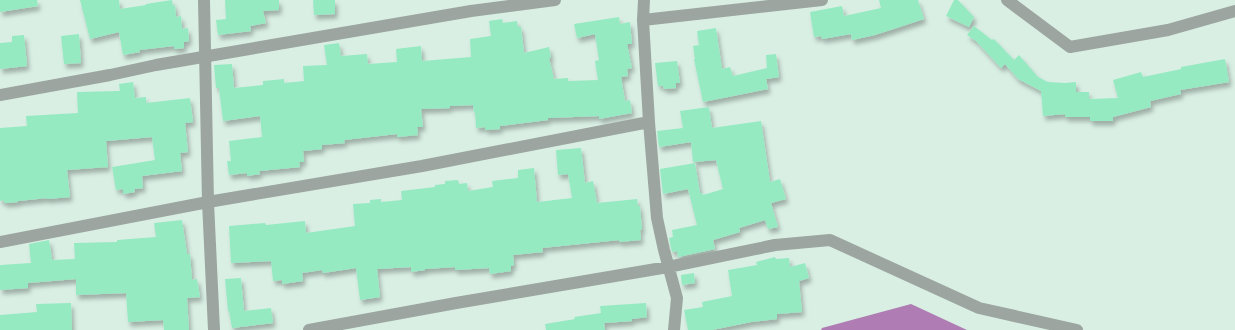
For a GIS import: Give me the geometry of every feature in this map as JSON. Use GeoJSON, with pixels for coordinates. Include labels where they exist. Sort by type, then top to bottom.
{"type":"FeatureCollection","features":[{"type":"Feature","properties":{"kind":"street"},"geometry":{"type":"LineString","coordinates":[[204,0],[208,202],[214,330]]}},
{"type":"Feature","properties":{"kind":"street"},"geometry":{"type":"LineString","coordinates":[[0,95],[205,57],[470,5],[554,0]]}},
{"type":"Feature","properties":{"kind":"street"},"geometry":{"type":"LineString","coordinates":[[644,0],[643,20],[649,122],[657,218],[668,267],[677,298],[674,330]]}},
{"type":"Feature","properties":{"kind":"street"},"geometry":{"type":"LineString","coordinates":[[643,20],[822,0]]}},
{"type":"Feature","properties":{"kind":"street"},"geometry":{"type":"LineString","coordinates":[[1007,0],[1070,47],[1168,30],[1235,11]]}},
{"type":"Feature","properties":{"kind":"street"},"geometry":{"type":"LineString","coordinates":[[0,242],[208,202],[422,166],[649,122]]}},
{"type":"Feature","properties":{"kind":"street"},"geometry":{"type":"LineString","coordinates":[[309,330],[668,267],[775,245],[830,240],[979,308],[1077,330]]}},
{"type":"Feature","properties":{"kind":"shaded area"},"geometry":{"type":"Polygon","coordinates":[[[911,304],[967,330],[821,330],[822,328],[911,304]]]}},
{"type":"Feature","properties":{"kind":"building"},"geometry":{"type":"Polygon","coordinates":[[[0,0],[37,0],[38,6],[0,12],[0,0]]]}},
{"type":"Feature","properties":{"kind":"building"},"geometry":{"type":"Polygon","coordinates":[[[80,0],[119,0],[120,9],[172,0],[173,6],[175,5],[176,17],[181,16],[182,29],[188,28],[189,41],[184,42],[184,48],[174,49],[174,46],[139,50],[140,52],[123,55],[119,32],[90,39],[80,0]]]}},
{"type":"Feature","properties":{"kind":"building"},"geometry":{"type":"Polygon","coordinates":[[[225,0],[279,0],[279,10],[263,11],[266,23],[250,26],[251,31],[218,35],[216,20],[226,19],[225,0]]]}},
{"type":"Feature","properties":{"kind":"building"},"geometry":{"type":"Polygon","coordinates":[[[313,0],[335,0],[335,14],[314,15],[313,0]]]}},
{"type":"Feature","properties":{"kind":"building"},"geometry":{"type":"Polygon","coordinates":[[[879,0],[918,0],[924,19],[875,35],[852,40],[851,34],[822,39],[821,36],[814,37],[810,12],[842,6],[844,16],[881,8],[879,0]]]}},
{"type":"Feature","properties":{"kind":"building"},"geometry":{"type":"Polygon","coordinates":[[[954,0],[958,0],[974,17],[969,27],[946,16],[954,0]]]}},
{"type":"Feature","properties":{"kind":"building"},"geometry":{"type":"Polygon","coordinates":[[[619,17],[620,24],[630,22],[632,44],[627,44],[632,68],[627,69],[628,76],[621,77],[625,101],[630,100],[632,113],[599,119],[599,116],[548,118],[548,120],[500,126],[500,129],[485,130],[485,127],[476,128],[473,105],[450,106],[450,108],[421,109],[423,127],[417,127],[418,135],[397,137],[397,134],[344,140],[345,143],[322,145],[322,149],[303,151],[304,162],[299,162],[300,167],[259,171],[260,174],[247,176],[247,173],[229,175],[227,161],[231,161],[229,141],[262,137],[260,116],[223,121],[219,88],[216,88],[214,65],[232,64],[234,88],[263,85],[263,81],[284,79],[284,83],[304,81],[303,66],[327,65],[324,45],[339,43],[341,56],[367,54],[368,64],[397,62],[396,49],[421,46],[422,61],[471,57],[470,39],[491,36],[489,21],[502,19],[503,23],[517,21],[518,27],[521,27],[524,53],[549,47],[551,58],[549,58],[554,79],[568,78],[568,81],[598,80],[595,61],[599,60],[595,34],[577,38],[574,24],[619,17]]]}},
{"type":"Feature","properties":{"kind":"building"},"geometry":{"type":"Polygon","coordinates":[[[974,26],[992,40],[994,39],[1014,60],[1019,55],[1038,77],[1048,82],[1076,82],[1076,92],[1089,92],[1089,99],[1118,98],[1113,80],[1141,72],[1143,77],[1181,69],[1181,67],[1225,59],[1229,82],[1180,90],[1181,94],[1150,101],[1151,107],[1113,117],[1113,121],[1090,121],[1090,117],[1065,117],[1065,114],[1043,116],[1041,91],[1018,79],[1005,64],[1001,68],[976,41],[967,35],[974,26]]]}},
{"type":"Feature","properties":{"kind":"building"},"geometry":{"type":"Polygon","coordinates":[[[716,28],[722,69],[730,67],[733,76],[767,68],[766,55],[776,54],[779,77],[766,79],[768,89],[703,102],[694,59],[693,46],[699,45],[697,31],[716,28]]]}},
{"type":"Feature","properties":{"kind":"building"},"geometry":{"type":"Polygon","coordinates":[[[79,34],[81,63],[64,64],[61,36],[79,34]]]}},
{"type":"Feature","properties":{"kind":"building"},"geometry":{"type":"Polygon","coordinates":[[[24,35],[27,66],[0,69],[0,43],[12,42],[12,36],[24,35]]]}},
{"type":"Feature","properties":{"kind":"building"},"geometry":{"type":"Polygon","coordinates":[[[677,61],[680,83],[676,83],[676,88],[664,89],[663,86],[658,86],[655,63],[677,61]]]}},
{"type":"Feature","properties":{"kind":"building"},"geometry":{"type":"Polygon","coordinates":[[[133,82],[135,98],[146,97],[146,103],[190,98],[193,122],[185,123],[188,152],[180,153],[182,171],[142,176],[143,188],[134,189],[135,192],[123,194],[123,189],[116,190],[112,167],[155,160],[152,137],[106,141],[108,167],[67,170],[70,197],[4,203],[4,200],[0,201],[0,128],[27,126],[26,116],[78,113],[77,92],[120,91],[119,84],[133,82]]]}},
{"type":"Feature","properties":{"kind":"building"},"geometry":{"type":"Polygon","coordinates":[[[709,107],[712,128],[761,121],[770,182],[780,179],[786,199],[771,203],[778,227],[768,229],[765,220],[739,228],[740,232],[713,240],[715,249],[678,257],[677,251],[672,252],[671,248],[669,238],[673,237],[672,230],[697,225],[688,189],[663,194],[660,169],[695,163],[700,193],[703,195],[723,189],[716,160],[693,162],[691,142],[659,147],[657,131],[683,128],[680,111],[709,107]]]}},
{"type":"Feature","properties":{"kind":"building"},"geometry":{"type":"Polygon","coordinates":[[[581,148],[585,183],[593,181],[597,203],[637,199],[638,206],[640,206],[642,230],[640,230],[641,240],[619,242],[619,240],[542,248],[543,252],[513,255],[514,265],[511,266],[511,271],[490,274],[489,268],[455,270],[455,267],[425,269],[411,272],[411,267],[377,269],[380,297],[360,300],[356,268],[323,273],[322,270],[302,273],[303,281],[282,284],[282,280],[273,281],[271,261],[231,263],[229,226],[265,223],[266,225],[305,221],[306,233],[355,226],[353,204],[370,203],[370,200],[381,199],[381,202],[402,200],[401,191],[435,187],[435,185],[445,184],[445,181],[458,180],[459,184],[467,183],[468,191],[493,187],[492,181],[518,178],[518,170],[534,168],[537,202],[572,198],[568,174],[558,175],[556,150],[581,148]]]}},
{"type":"Feature","properties":{"kind":"building"},"geometry":{"type":"Polygon","coordinates":[[[182,220],[187,254],[190,254],[192,280],[197,279],[200,297],[187,298],[189,330],[164,330],[163,320],[128,322],[126,293],[76,295],[76,279],[28,283],[28,288],[0,290],[0,265],[31,263],[29,244],[49,240],[52,260],[75,259],[74,243],[117,242],[117,240],[156,237],[154,223],[182,220]]]}},
{"type":"Feature","properties":{"kind":"building"},"geometry":{"type":"Polygon","coordinates":[[[775,257],[776,259],[789,258],[790,267],[805,263],[809,278],[799,281],[802,312],[777,314],[777,319],[751,322],[712,330],[688,330],[684,310],[703,307],[702,302],[732,296],[728,270],[757,265],[756,262],[775,257]]]}},
{"type":"Feature","properties":{"kind":"building"},"geometry":{"type":"Polygon","coordinates":[[[694,273],[695,283],[682,285],[681,275],[694,273]]]}},
{"type":"Feature","properties":{"kind":"building"},"geometry":{"type":"Polygon","coordinates":[[[241,278],[244,311],[271,308],[273,323],[232,328],[228,311],[225,279],[241,278]]]}},
{"type":"Feature","properties":{"kind":"building"},"geometry":{"type":"Polygon","coordinates":[[[71,303],[72,330],[0,330],[0,315],[37,312],[36,304],[71,303]]]}},
{"type":"Feature","properties":{"kind":"building"},"geometry":{"type":"Polygon","coordinates":[[[646,303],[647,317],[632,319],[632,321],[604,323],[605,330],[546,330],[545,324],[575,319],[574,317],[601,313],[600,306],[646,303]]]}}]}
